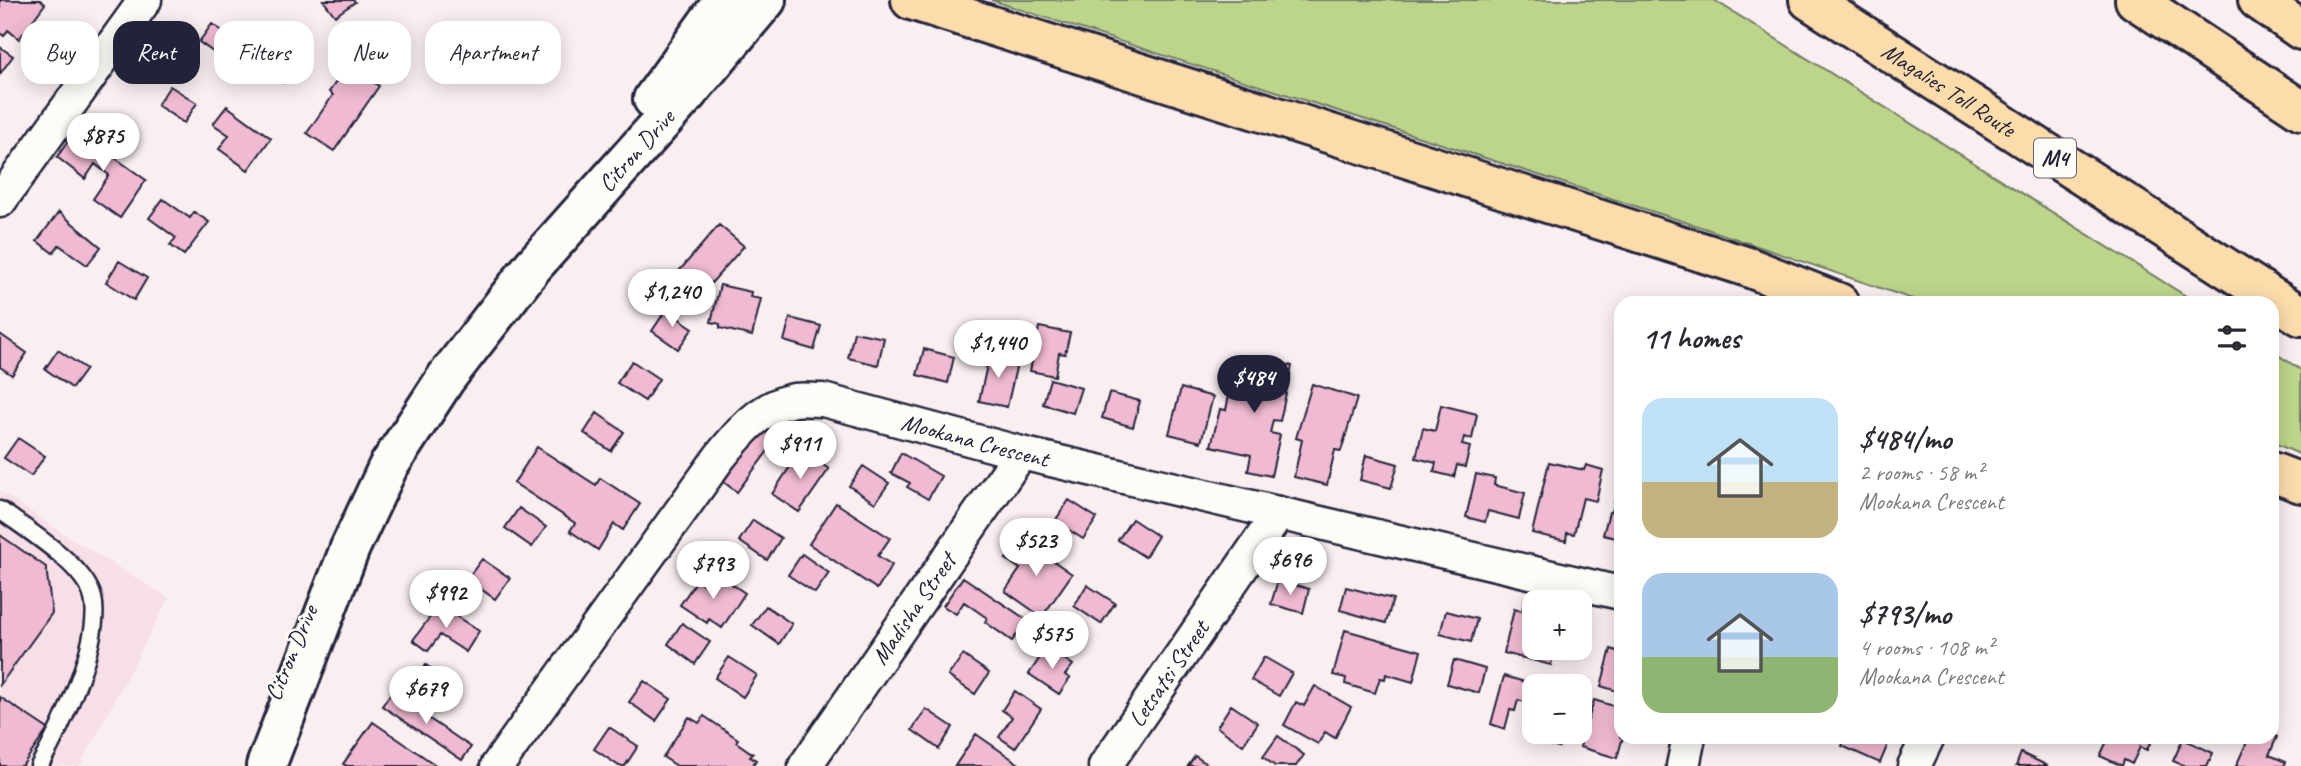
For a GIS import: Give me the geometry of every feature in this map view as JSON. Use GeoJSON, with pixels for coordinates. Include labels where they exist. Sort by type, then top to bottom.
{"type":"FeatureCollection","features":[{"type":"Feature","properties":{"kind":"highway"},"geometry":{"type":"LineString","coordinates":[[911,0],[1748,267],[1821,296]]}},
{"type":"Feature","properties":{"kind":"highway","name":"Magalies Toll Route"},"geometry":{"type":"LineString","coordinates":[[1809,0],[2270,296]]}},
{"type":"Feature","properties":{"kind":"highway"},"geometry":{"type":"LineString","coordinates":[[2135,0],[2301,110]]}},
{"type":"Feature","properties":{"kind":"highway"},"geometry":{"type":"LineString","coordinates":[[2259,0],[2301,30]]}},
{"type":"Feature","properties":{"kind":"highway","name":"Magalies Toll Route"},"geometry":{"type":"LineString","coordinates":[[2279,302],[2301,316]]}},
{"type":"Feature","properties":{"kind":"highway"},"geometry":{"type":"LineString","coordinates":[[2279,475],[2301,483]]}},
{"type":"Feature","properties":{"kind":"street"},"geometry":{"type":"LineString","coordinates":[[0,201],[145,0]]}},
{"type":"Feature","properties":{"kind":"street","name":"Citron Drive"},"geometry":{"type":"LineString","coordinates":[[266,766],[350,548],[388,467],[446,378],[533,266],[724,0]]}},
{"type":"Feature","properties":{"kind":"street","name":"Citron Drive"},"geometry":{"type":"LineString","coordinates":[[533,266],[685,96],[766,0]]}},
{"type":"Feature","properties":{"kind":"street","name":"Mookana Crescent"},"geometry":{"type":"LineString","coordinates":[[497,766],[719,458],[762,412],[793,400],[823,400],[1020,453],[1614,592]]}},
{"type":"Feature","properties":{"kind":"street","name":"Madisha Street"},"geometry":{"type":"LineString","coordinates":[[805,766],[1020,453]]}},
{"type":"Feature","properties":{"kind":"street","name":"Letsatsi Street"},"geometry":{"type":"LineString","coordinates":[[1105,766],[1279,513]]}},
{"type":"Feature","properties":{"kind":"street","name":"Citron Drive"},"geometry":{"type":"LineString","coordinates":[[243,766],[319,587],[350,548]]}},
{"type":"Feature","properties":{"kind":"street"},"geometry":{"type":"LineString","coordinates":[[1683,766],[1688,744]]}},
{"type":"Feature","properties":{"kind":"street"},"geometry":{"type":"LineString","coordinates":[[1914,766],[1925,744]]}},
{"type":"Feature","properties":{"kind":"lane"},"geometry":{"type":"LineString","coordinates":[[0,510],[71,564],[93,596],[94,623],[90,643],[56,737],[39,766]]}},
{"type":"Feature","properties":{"kind":"shaded area"},"geometry":{"type":"Polygon","coordinates":[[[0,491],[67,536],[169,598],[80,766],[0,766],[0,491]]]}},
{"type":"Feature","properties":{"kind":"green space"},"geometry":{"type":"Polygon","coordinates":[[[991,0],[1714,0],[2186,296],[1903,296],[1707,229],[991,0]]]}},
{"type":"Feature","properties":{"kind":"green space"},"geometry":{"type":"Polygon","coordinates":[[[2279,356],[2301,370],[2301,455],[2279,445],[2279,356]]]}},
{"type":"Feature","properties":{"kind":"building"},"geometry":{"type":"Polygon","coordinates":[[[0,0],[40,0],[45,4],[32,21],[21,21],[19,39],[8,30],[4,36],[0,33],[0,0]]]}},
{"type":"Feature","properties":{"kind":"building"},"geometry":{"type":"Polygon","coordinates":[[[323,0],[353,0],[355,2],[335,16],[323,0]]]}},
{"type":"Feature","properties":{"kind":"building"},"geometry":{"type":"Polygon","coordinates":[[[212,24],[214,25],[214,53],[200,41],[212,24]]]}},
{"type":"Feature","properties":{"kind":"building"},"geometry":{"type":"Polygon","coordinates":[[[0,47],[13,56],[0,74],[0,47]]]}},
{"type":"Feature","properties":{"kind":"building"},"geometry":{"type":"Polygon","coordinates":[[[335,84],[379,86],[334,151],[307,133],[333,95],[329,92],[335,84]]]}},
{"type":"Feature","properties":{"kind":"building"},"geometry":{"type":"Polygon","coordinates":[[[170,86],[197,103],[184,123],[157,105],[170,86]]]}},
{"type":"Feature","properties":{"kind":"building"},"geometry":{"type":"Polygon","coordinates":[[[227,106],[271,138],[248,170],[219,149],[229,135],[213,124],[227,106]]]}},
{"type":"Feature","properties":{"kind":"building"},"geometry":{"type":"Polygon","coordinates":[[[76,130],[146,180],[120,218],[93,199],[109,175],[95,164],[85,179],[57,157],[76,130]]]}},
{"type":"Feature","properties":{"kind":"building"},"geometry":{"type":"Polygon","coordinates":[[[163,199],[190,218],[194,212],[209,222],[184,255],[170,245],[176,238],[149,218],[163,199]]]}},
{"type":"Feature","properties":{"kind":"building"},"geometry":{"type":"Polygon","coordinates":[[[59,212],[101,247],[87,265],[59,245],[53,253],[37,241],[59,212]]]}},
{"type":"Feature","properties":{"kind":"building"},"geometry":{"type":"Polygon","coordinates":[[[719,225],[744,246],[691,306],[667,285],[719,225]]]}},
{"type":"Feature","properties":{"kind":"building"},"geometry":{"type":"Polygon","coordinates":[[[119,261],[147,278],[134,300],[106,282],[119,261]]]}},
{"type":"Feature","properties":{"kind":"building"},"geometry":{"type":"Polygon","coordinates":[[[720,285],[751,292],[750,297],[761,299],[752,336],[720,328],[720,324],[711,322],[720,285]]]}},
{"type":"Feature","properties":{"kind":"building"},"geometry":{"type":"Polygon","coordinates":[[[666,310],[693,328],[678,349],[652,331],[666,310]]]}},
{"type":"Feature","properties":{"kind":"building"},"geometry":{"type":"Polygon","coordinates":[[[790,318],[821,326],[814,350],[784,341],[790,318]]]}},
{"type":"Feature","properties":{"kind":"building"},"geometry":{"type":"Polygon","coordinates":[[[1039,327],[1070,333],[1065,354],[1059,353],[1055,376],[1030,371],[1039,327]]]}},
{"type":"Feature","properties":{"kind":"building"},"geometry":{"type":"Polygon","coordinates":[[[854,332],[884,338],[878,365],[848,358],[854,332]]]}},
{"type":"Feature","properties":{"kind":"building"},"geometry":{"type":"Polygon","coordinates":[[[0,334],[27,353],[12,375],[0,367],[0,334]]]}},
{"type":"Feature","properties":{"kind":"building"},"geometry":{"type":"Polygon","coordinates":[[[924,349],[954,357],[948,383],[917,375],[924,349]]]}},
{"type":"Feature","properties":{"kind":"building"},"geometry":{"type":"Polygon","coordinates":[[[58,350],[86,369],[72,388],[45,369],[58,350]]]}},
{"type":"Feature","properties":{"kind":"building"},"geometry":{"type":"Polygon","coordinates":[[[990,352],[1018,359],[1007,407],[979,401],[990,352]]]}},
{"type":"Feature","properties":{"kind":"building"},"geometry":{"type":"Polygon","coordinates":[[[1249,360],[1284,368],[1285,364],[1292,366],[1280,421],[1273,420],[1270,433],[1280,435],[1271,476],[1248,471],[1251,455],[1211,446],[1220,409],[1226,410],[1232,380],[1244,383],[1249,360]]]}},
{"type":"Feature","properties":{"kind":"building"},"geometry":{"type":"Polygon","coordinates":[[[632,361],[659,379],[645,401],[617,383],[632,361]]]}},
{"type":"Feature","properties":{"kind":"building"},"geometry":{"type":"Polygon","coordinates":[[[1050,379],[1081,388],[1073,413],[1043,404],[1050,379]]]}},
{"type":"Feature","properties":{"kind":"building"},"geometry":{"type":"Polygon","coordinates":[[[1312,384],[1357,398],[1341,451],[1335,450],[1327,485],[1294,477],[1302,440],[1296,438],[1312,384]]]}},
{"type":"Feature","properties":{"kind":"building"},"geometry":{"type":"Polygon","coordinates":[[[1181,388],[1213,397],[1201,442],[1169,434],[1181,388]]]}},
{"type":"Feature","properties":{"kind":"building"},"geometry":{"type":"Polygon","coordinates":[[[1109,393],[1140,401],[1133,427],[1102,418],[1109,393]]]}},
{"type":"Feature","properties":{"kind":"building"},"geometry":{"type":"Polygon","coordinates":[[[1441,405],[1477,414],[1472,439],[1464,437],[1462,445],[1470,447],[1465,467],[1457,465],[1454,477],[1434,472],[1436,463],[1416,458],[1423,428],[1435,431],[1441,405]]]}},
{"type":"Feature","properties":{"kind":"building"},"geometry":{"type":"Polygon","coordinates":[[[597,413],[624,432],[611,451],[584,433],[597,413]]]}},
{"type":"Feature","properties":{"kind":"building"},"geometry":{"type":"Polygon","coordinates":[[[764,423],[780,435],[737,492],[721,480],[764,423]]]}},
{"type":"Feature","properties":{"kind":"building"},"geometry":{"type":"Polygon","coordinates":[[[18,438],[45,456],[31,476],[4,458],[18,438]]]}},
{"type":"Feature","properties":{"kind":"building"},"geometry":{"type":"Polygon","coordinates":[[[537,447],[596,485],[600,478],[640,504],[623,530],[614,524],[598,550],[570,531],[575,523],[514,483],[537,447]]]}},
{"type":"Feature","properties":{"kind":"building"},"geometry":{"type":"Polygon","coordinates":[[[801,450],[829,469],[799,512],[772,494],[801,450]]]}},
{"type":"Feature","properties":{"kind":"building"},"geometry":{"type":"Polygon","coordinates":[[[901,453],[941,476],[928,499],[907,487],[910,483],[891,473],[901,453]]]}},
{"type":"Feature","properties":{"kind":"building"},"geometry":{"type":"Polygon","coordinates":[[[1366,455],[1398,464],[1391,488],[1360,480],[1366,455]]]}},
{"type":"Feature","properties":{"kind":"building"},"geometry":{"type":"Polygon","coordinates":[[[1549,462],[1584,470],[1586,465],[1603,470],[1596,501],[1583,498],[1574,534],[1567,533],[1566,541],[1532,533],[1549,462]]]}},
{"type":"Feature","properties":{"kind":"building"},"geometry":{"type":"Polygon","coordinates":[[[863,466],[889,483],[875,503],[849,486],[863,466]]]}},
{"type":"Feature","properties":{"kind":"building"},"geometry":{"type":"Polygon","coordinates":[[[1476,474],[1495,478],[1494,485],[1525,493],[1519,519],[1488,511],[1485,522],[1466,517],[1476,474]]]}},
{"type":"Feature","properties":{"kind":"building"},"geometry":{"type":"Polygon","coordinates":[[[1069,500],[1097,518],[1083,539],[1055,521],[1069,500]]]}},
{"type":"Feature","properties":{"kind":"building"},"geometry":{"type":"Polygon","coordinates":[[[836,503],[890,538],[878,556],[892,565],[877,589],[809,544],[836,503]]]}},
{"type":"Feature","properties":{"kind":"building"},"geometry":{"type":"Polygon","coordinates":[[[1614,504],[1614,538],[1603,535],[1609,512],[1612,512],[1614,504]]]}},
{"type":"Feature","properties":{"kind":"building"},"geometry":{"type":"Polygon","coordinates":[[[519,508],[546,527],[532,547],[505,528],[519,508]]]}},
{"type":"Feature","properties":{"kind":"building"},"geometry":{"type":"Polygon","coordinates":[[[1132,519],[1158,536],[1145,557],[1118,540],[1132,519]]]}},
{"type":"Feature","properties":{"kind":"building"},"geometry":{"type":"Polygon","coordinates":[[[753,520],[781,538],[767,560],[739,541],[753,520]]]}},
{"type":"Feature","properties":{"kind":"building"},"geometry":{"type":"Polygon","coordinates":[[[0,535],[46,567],[52,613],[0,685],[0,535]]]}},
{"type":"Feature","properties":{"kind":"building"},"geometry":{"type":"Polygon","coordinates":[[[1021,538],[1072,574],[1042,617],[1005,591],[1020,569],[1006,559],[1021,538]]]}},
{"type":"Feature","properties":{"kind":"building"},"geometry":{"type":"Polygon","coordinates":[[[802,554],[829,573],[815,593],[788,575],[802,554]]]}},
{"type":"Feature","properties":{"kind":"building"},"geometry":{"type":"Polygon","coordinates":[[[482,559],[510,578],[495,599],[467,579],[482,559]]]}},
{"type":"Feature","properties":{"kind":"building"},"geometry":{"type":"Polygon","coordinates":[[[717,574],[745,593],[722,628],[709,619],[707,623],[680,605],[697,580],[707,587],[717,574]]]}},
{"type":"Feature","properties":{"kind":"building"},"geometry":{"type":"Polygon","coordinates":[[[963,577],[1027,620],[1012,641],[985,622],[987,618],[964,602],[956,614],[943,606],[963,577]]]}},
{"type":"Feature","properties":{"kind":"building"},"geometry":{"type":"Polygon","coordinates":[[[1278,580],[1309,589],[1303,613],[1271,604],[1278,580]]]}},
{"type":"Feature","properties":{"kind":"building"},"geometry":{"type":"Polygon","coordinates":[[[1087,585],[1115,603],[1101,624],[1074,606],[1087,585]]]}},
{"type":"Feature","properties":{"kind":"building"},"geometry":{"type":"Polygon","coordinates":[[[1346,587],[1393,599],[1386,623],[1340,610],[1346,587]]]}},
{"type":"Feature","properties":{"kind":"building"},"geometry":{"type":"Polygon","coordinates":[[[439,605],[479,631],[466,652],[440,635],[428,651],[413,640],[439,605]]]}},
{"type":"Feature","properties":{"kind":"building"},"geometry":{"type":"Polygon","coordinates":[[[766,606],[792,624],[779,644],[752,625],[766,606]]]}},
{"type":"Feature","properties":{"kind":"building"},"geometry":{"type":"Polygon","coordinates":[[[1514,609],[1522,611],[1522,658],[1504,653],[1514,609]]]}},
{"type":"Feature","properties":{"kind":"building"},"geometry":{"type":"Polygon","coordinates":[[[1446,611],[1477,619],[1471,642],[1440,634],[1446,611]]]}},
{"type":"Feature","properties":{"kind":"building"},"geometry":{"type":"Polygon","coordinates":[[[682,623],[710,642],[695,664],[668,644],[682,623]]]}},
{"type":"Feature","properties":{"kind":"building"},"geometry":{"type":"Polygon","coordinates":[[[1345,630],[1421,651],[1413,682],[1386,674],[1385,679],[1380,678],[1375,693],[1345,684],[1346,678],[1333,675],[1345,630]]]}},
{"type":"Feature","properties":{"kind":"building"},"geometry":{"type":"Polygon","coordinates":[[[1047,647],[1073,665],[1065,675],[1070,678],[1059,694],[1029,674],[1047,647]]]}},
{"type":"Feature","properties":{"kind":"building"},"geometry":{"type":"Polygon","coordinates":[[[1611,649],[1614,650],[1614,690],[1601,686],[1611,649]]]}},
{"type":"Feature","properties":{"kind":"building"},"geometry":{"type":"Polygon","coordinates":[[[963,655],[989,673],[975,694],[948,676],[963,655]]]}},
{"type":"Feature","properties":{"kind":"building"},"geometry":{"type":"Polygon","coordinates":[[[729,657],[757,675],[743,697],[715,678],[729,657]]]}},
{"type":"Feature","properties":{"kind":"building"},"geometry":{"type":"Polygon","coordinates":[[[1264,657],[1292,673],[1279,696],[1251,680],[1264,657]]]}},
{"type":"Feature","properties":{"kind":"building"},"geometry":{"type":"Polygon","coordinates":[[[1454,660],[1485,669],[1479,693],[1447,684],[1454,660]]]}},
{"type":"Feature","properties":{"kind":"building"},"geometry":{"type":"Polygon","coordinates":[[[1531,660],[1552,660],[1551,665],[1531,660]]]}},
{"type":"Feature","properties":{"kind":"building"},"geometry":{"type":"Polygon","coordinates":[[[426,665],[453,684],[434,712],[407,694],[426,665]]]}},
{"type":"Feature","properties":{"kind":"building"},"geometry":{"type":"Polygon","coordinates":[[[1504,676],[1522,681],[1522,701],[1518,700],[1515,711],[1510,710],[1505,729],[1491,724],[1504,676]]]}},
{"type":"Feature","properties":{"kind":"building"},"geometry":{"type":"Polygon","coordinates":[[[644,681],[671,699],[656,721],[629,702],[644,681]]]}},
{"type":"Feature","properties":{"kind":"building"},"geometry":{"type":"Polygon","coordinates":[[[1315,686],[1351,707],[1335,738],[1325,732],[1318,744],[1284,725],[1296,702],[1304,706],[1315,686]]]}},
{"type":"Feature","properties":{"kind":"building"},"geometry":{"type":"Polygon","coordinates":[[[1015,691],[1041,709],[1015,748],[999,737],[1012,717],[1002,710],[1015,691]]]}},
{"type":"Feature","properties":{"kind":"building"},"geometry":{"type":"Polygon","coordinates":[[[391,693],[471,747],[462,760],[382,706],[391,693]]]}},
{"type":"Feature","properties":{"kind":"building"},"geometry":{"type":"Polygon","coordinates":[[[0,697],[48,729],[22,766],[0,766],[0,697]]]}},
{"type":"Feature","properties":{"kind":"building"},"geometry":{"type":"Polygon","coordinates":[[[1594,700],[1614,706],[1614,744],[1621,744],[1617,758],[1580,747],[1581,744],[1592,744],[1594,700]]]}},
{"type":"Feature","properties":{"kind":"building"},"geometry":{"type":"Polygon","coordinates":[[[1231,705],[1258,723],[1243,745],[1217,727],[1231,705]]]}},
{"type":"Feature","properties":{"kind":"building"},"geometry":{"type":"Polygon","coordinates":[[[926,709],[953,727],[939,749],[912,730],[926,709]]]}},
{"type":"Feature","properties":{"kind":"building"},"geometry":{"type":"Polygon","coordinates":[[[704,716],[738,739],[736,742],[753,754],[750,757],[756,760],[752,766],[677,766],[663,757],[689,717],[699,723],[704,716]]]}},
{"type":"Feature","properties":{"kind":"building"},"geometry":{"type":"Polygon","coordinates":[[[373,722],[437,766],[343,764],[373,722]]]}},
{"type":"Feature","properties":{"kind":"building"},"geometry":{"type":"Polygon","coordinates":[[[609,727],[638,746],[625,766],[619,766],[594,749],[609,727]]]}},
{"type":"Feature","properties":{"kind":"building"},"geometry":{"type":"Polygon","coordinates":[[[976,734],[1022,766],[955,766],[976,734]]]}},
{"type":"Feature","properties":{"kind":"building"},"geometry":{"type":"Polygon","coordinates":[[[1278,736],[1304,755],[1296,766],[1275,766],[1263,757],[1278,736]]]}},
{"type":"Feature","properties":{"kind":"building"},"geometry":{"type":"Polygon","coordinates":[[[1843,744],[1888,744],[1880,763],[1842,746],[1843,744]]]}},
{"type":"Feature","properties":{"kind":"building"},"geometry":{"type":"Polygon","coordinates":[[[2106,744],[2150,744],[2147,750],[2140,747],[2132,764],[2124,760],[2122,766],[2100,756],[2106,744]]]}},
{"type":"Feature","properties":{"kind":"building"},"geometry":{"type":"Polygon","coordinates":[[[2181,744],[2194,744],[2213,753],[2207,766],[2185,766],[2173,761],[2181,744]]]}},
{"type":"Feature","properties":{"kind":"building"},"geometry":{"type":"Polygon","coordinates":[[[2246,744],[2274,744],[2269,755],[2286,762],[2284,766],[2236,766],[2246,744]]]}},
{"type":"Feature","properties":{"kind":"building"},"geometry":{"type":"Polygon","coordinates":[[[2021,753],[2048,766],[2016,766],[2021,753]]]}},
{"type":"Feature","properties":{"kind":"building"},"geometry":{"type":"Polygon","coordinates":[[[1195,756],[1210,766],[1188,766],[1195,756]]]}}]}
